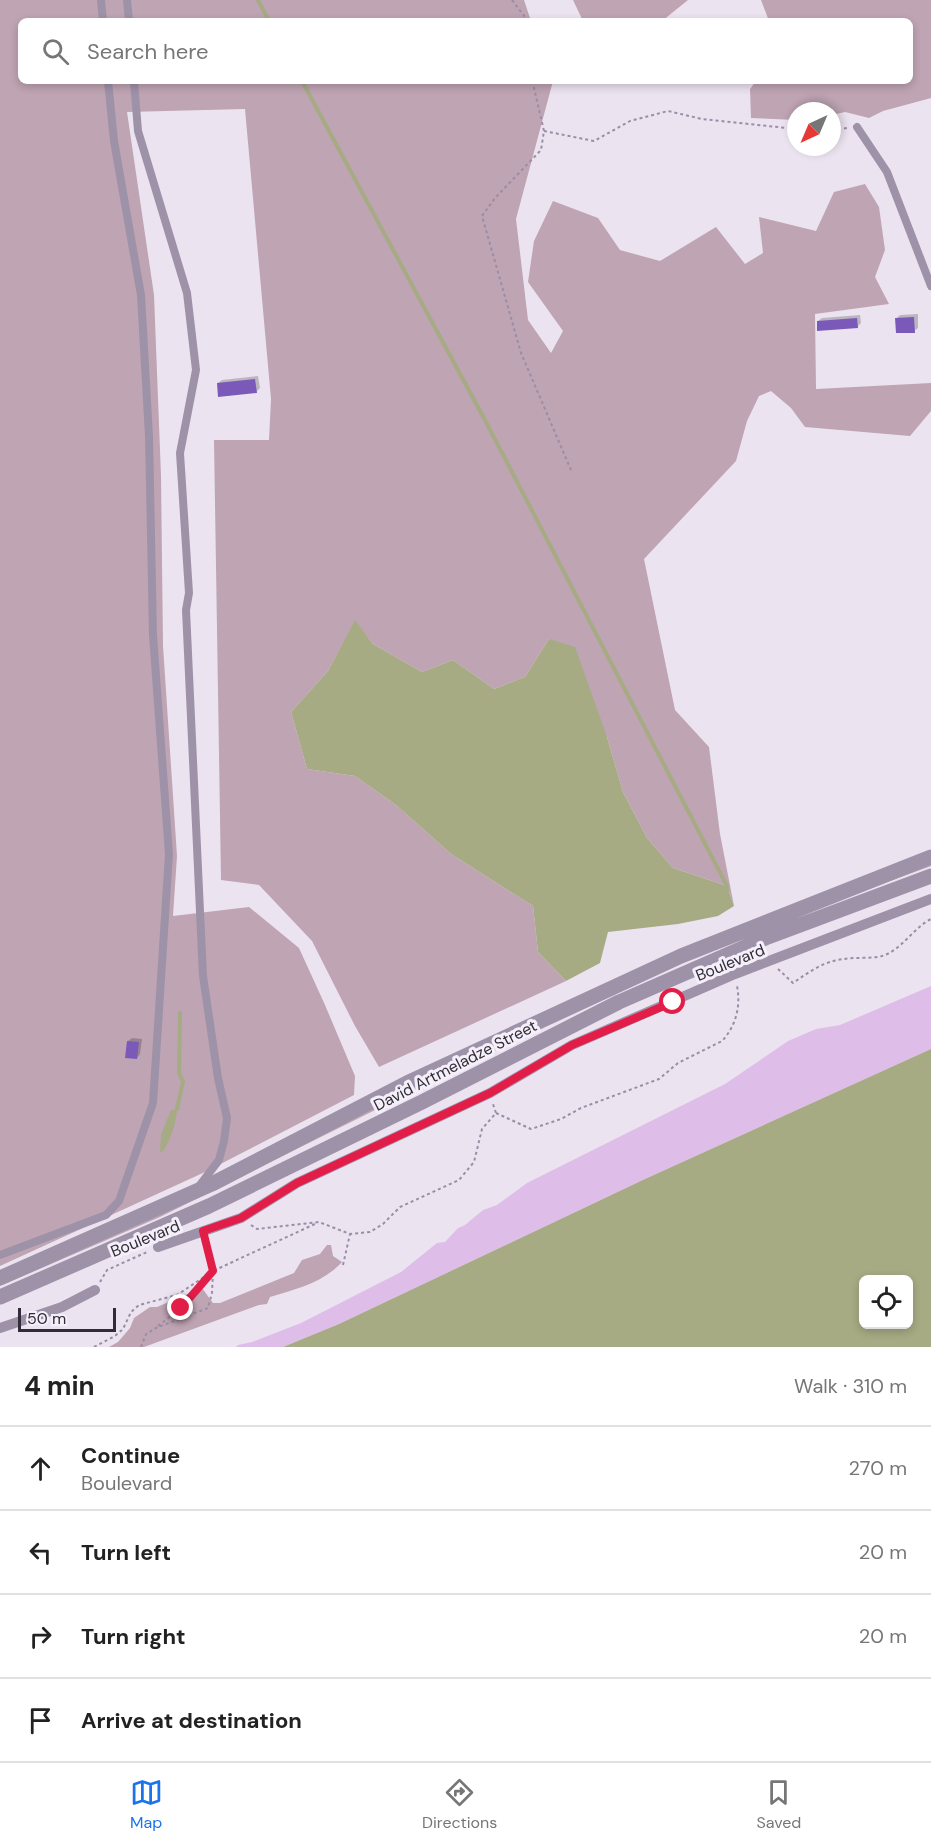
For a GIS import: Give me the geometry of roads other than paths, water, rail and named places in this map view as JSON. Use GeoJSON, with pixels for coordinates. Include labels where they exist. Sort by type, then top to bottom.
{"type":"FeatureCollection","features":[{"type":"Feature","properties":{"kind":"street","name":"David Artmeladze Street"},"geometry":{"type":"LineString","coordinates":[[0,1278],[197,1190],[411,1081],[681,956],[931,857]]}},
{"type":"Feature","properties":{"kind":"street","name":"David Artmeladze Street"},"geometry":{"type":"LineString","coordinates":[[0,1297],[209,1206],[619,1002],[768,937],[931,876]]}},
{"type":"Feature","properties":{"kind":"street","name":"Boulevard"},"geometry":{"type":"LineString","coordinates":[[158,1247],[241,1218],[297,1183],[490,1093],[572,1045],[735,975],[931,899]]}},
{"type":"Feature","properties":{"kind":"street"},"geometry":{"type":"LineString","coordinates":[[0,1329],[62,1307],[95,1290]]}},
{"type":"Feature","properties":{"kind":"lane"},"geometry":{"type":"LineString","coordinates":[[101,0],[103,18]]}},
{"type":"Feature","properties":{"kind":"lane"},"geometry":{"type":"LineString","coordinates":[[127,0],[129,18]]}},
{"type":"Feature","properties":{"kind":"lane"},"geometry":{"type":"LineString","coordinates":[[0,1255],[106,1215],[119,1201],[153,1103],[169,854],[153,635],[149,436],[141,295],[114,141],[108,84]]}},
{"type":"Feature","properties":{"kind":"lane"},"geometry":{"type":"LineString","coordinates":[[134,84],[138,131],[187,293],[196,370],[180,453],[189,593],[186,610],[203,976],[218,1078],[227,1118],[219,1160],[197,1190]]}},
{"type":"Feature","properties":{"kind":"lane"},"geometry":{"type":"LineString","coordinates":[[857,127],[886,172],[931,286]]}},
{"type":"Feature","properties":{"kind":"waterway"},"geometry":{"type":"LineString","coordinates":[[258,0],[267,18]]}},
{"type":"Feature","properties":{"kind":"waterway"},"geometry":{"type":"LineString","coordinates":[[304,84],[486,422],[727,886],[727,890]]}},
{"type":"Feature","properties":{"kind":"waterway"},"geometry":{"type":"LineString","coordinates":[[177,1109],[183,1082],[179,1073],[180,1013]]}}]}
